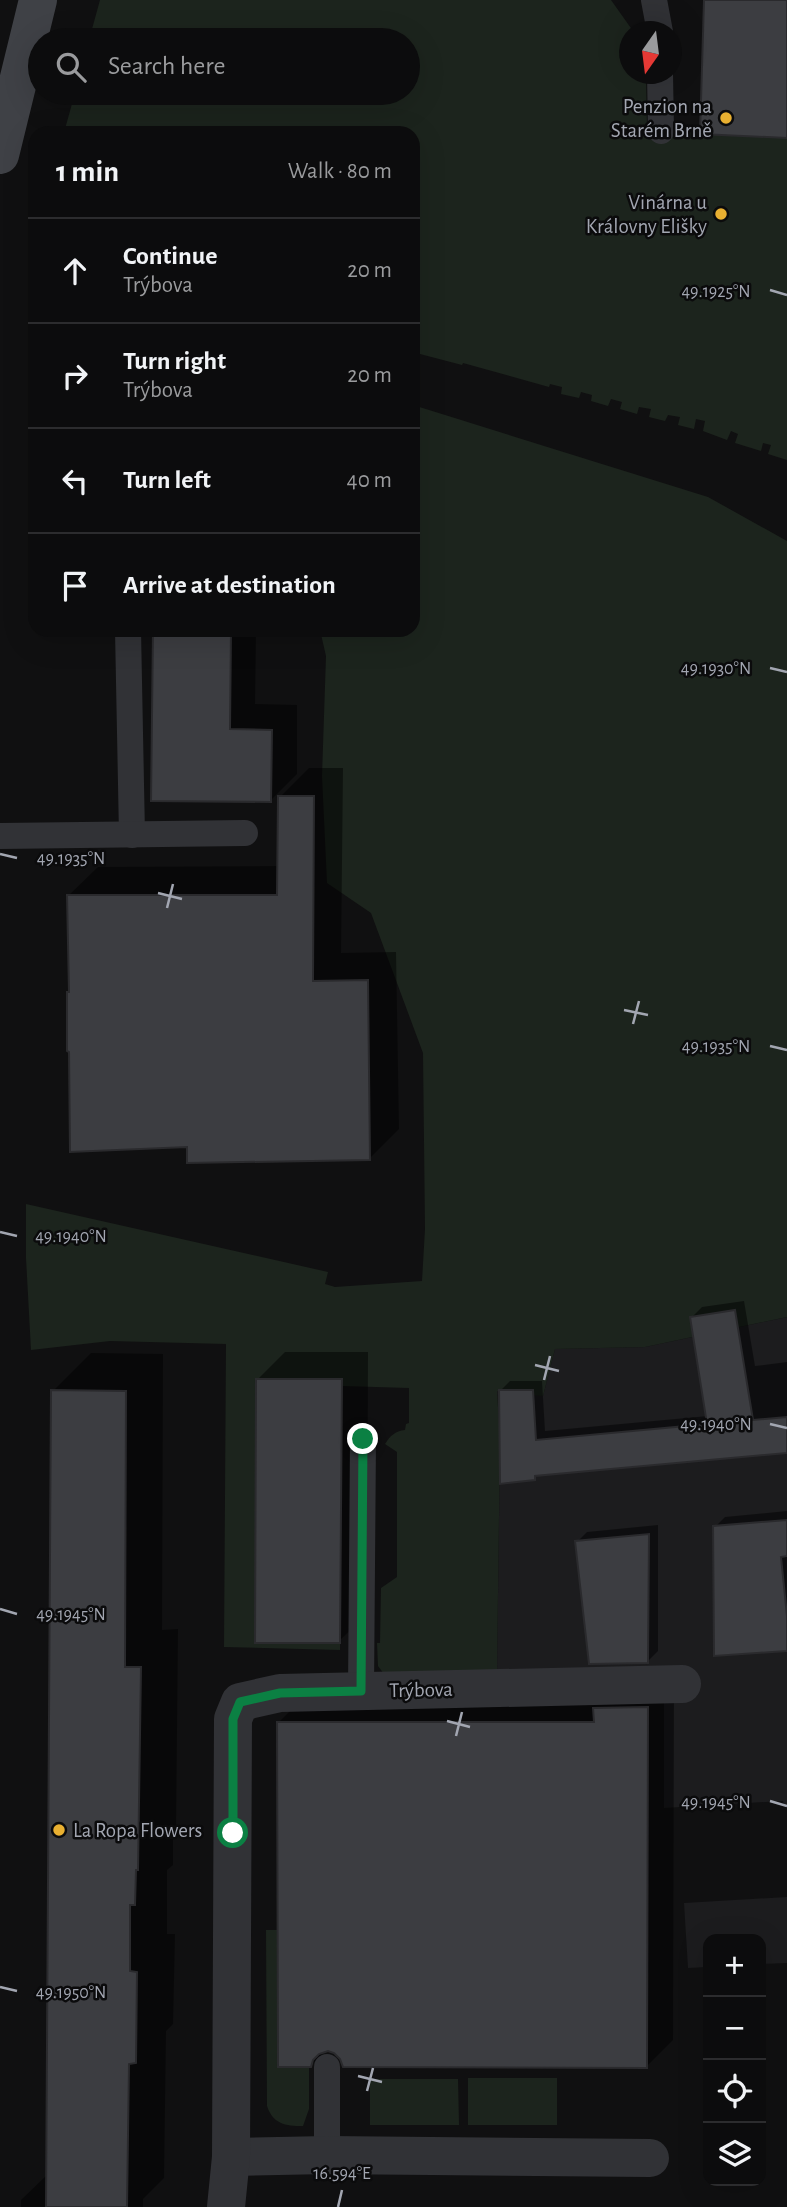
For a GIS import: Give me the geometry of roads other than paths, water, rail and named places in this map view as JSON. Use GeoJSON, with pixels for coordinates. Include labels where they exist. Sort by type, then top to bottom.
{"type":"FeatureCollection","features":[{"type":"Feature","properties":{"kind":"main road"},"geometry":{"type":"LineString","coordinates":[[31,28],[38,0]]}},
{"type":"Feature","properties":{"kind":"main road"},"geometry":{"type":"LineString","coordinates":[[0,155],[28,41]]}},
{"type":"Feature","properties":{"kind":"street","name":"Trýbova"},"geometry":{"type":"LineString","coordinates":[[226,2207],[231,2157],[233,1719],[240,1702],[280,1693],[682,1684]]}},
{"type":"Feature","properties":{"kind":"street"},"geometry":{"type":"LineString","coordinates":[[231,2157],[327,2155],[650,2158]]}},
{"type":"Feature","properties":{"kind":"lane"},"geometry":{"type":"LineString","coordinates":[[654,0],[658,21]]}},
{"type":"Feature","properties":{"kind":"lane"},"geometry":{"type":"LineString","coordinates":[[660,84],[661,131]]}},
{"type":"Feature","properties":{"kind":"lane"},"geometry":{"type":"LineString","coordinates":[[128,637],[132,835]]}},
{"type":"Feature","properties":{"kind":"lane"},"geometry":{"type":"LineString","coordinates":[[0,836],[245,833]]}},
{"type":"Feature","properties":{"kind":"lane"},"geometry":{"type":"LineString","coordinates":[[361,1691],[363,1439]]}},
{"type":"Feature","properties":{"kind":"lane"},"geometry":{"type":"LineString","coordinates":[[327,2067],[327,2155]]}},
{"type":"Feature","properties":{"kind":"place","name":"Penzion na Starém Brně"},"geometry":{"type":"Point","coordinates":[726,118]}},
{"type":"Feature","properties":{"kind":"place","name":"Vinárna u Královny Elišky"},"geometry":{"type":"Point","coordinates":[721,214]}},
{"type":"Feature","properties":{"kind":"place","name":"La Ropa Flowers"},"geometry":{"type":"Point","coordinates":[59,1830]}}]}
